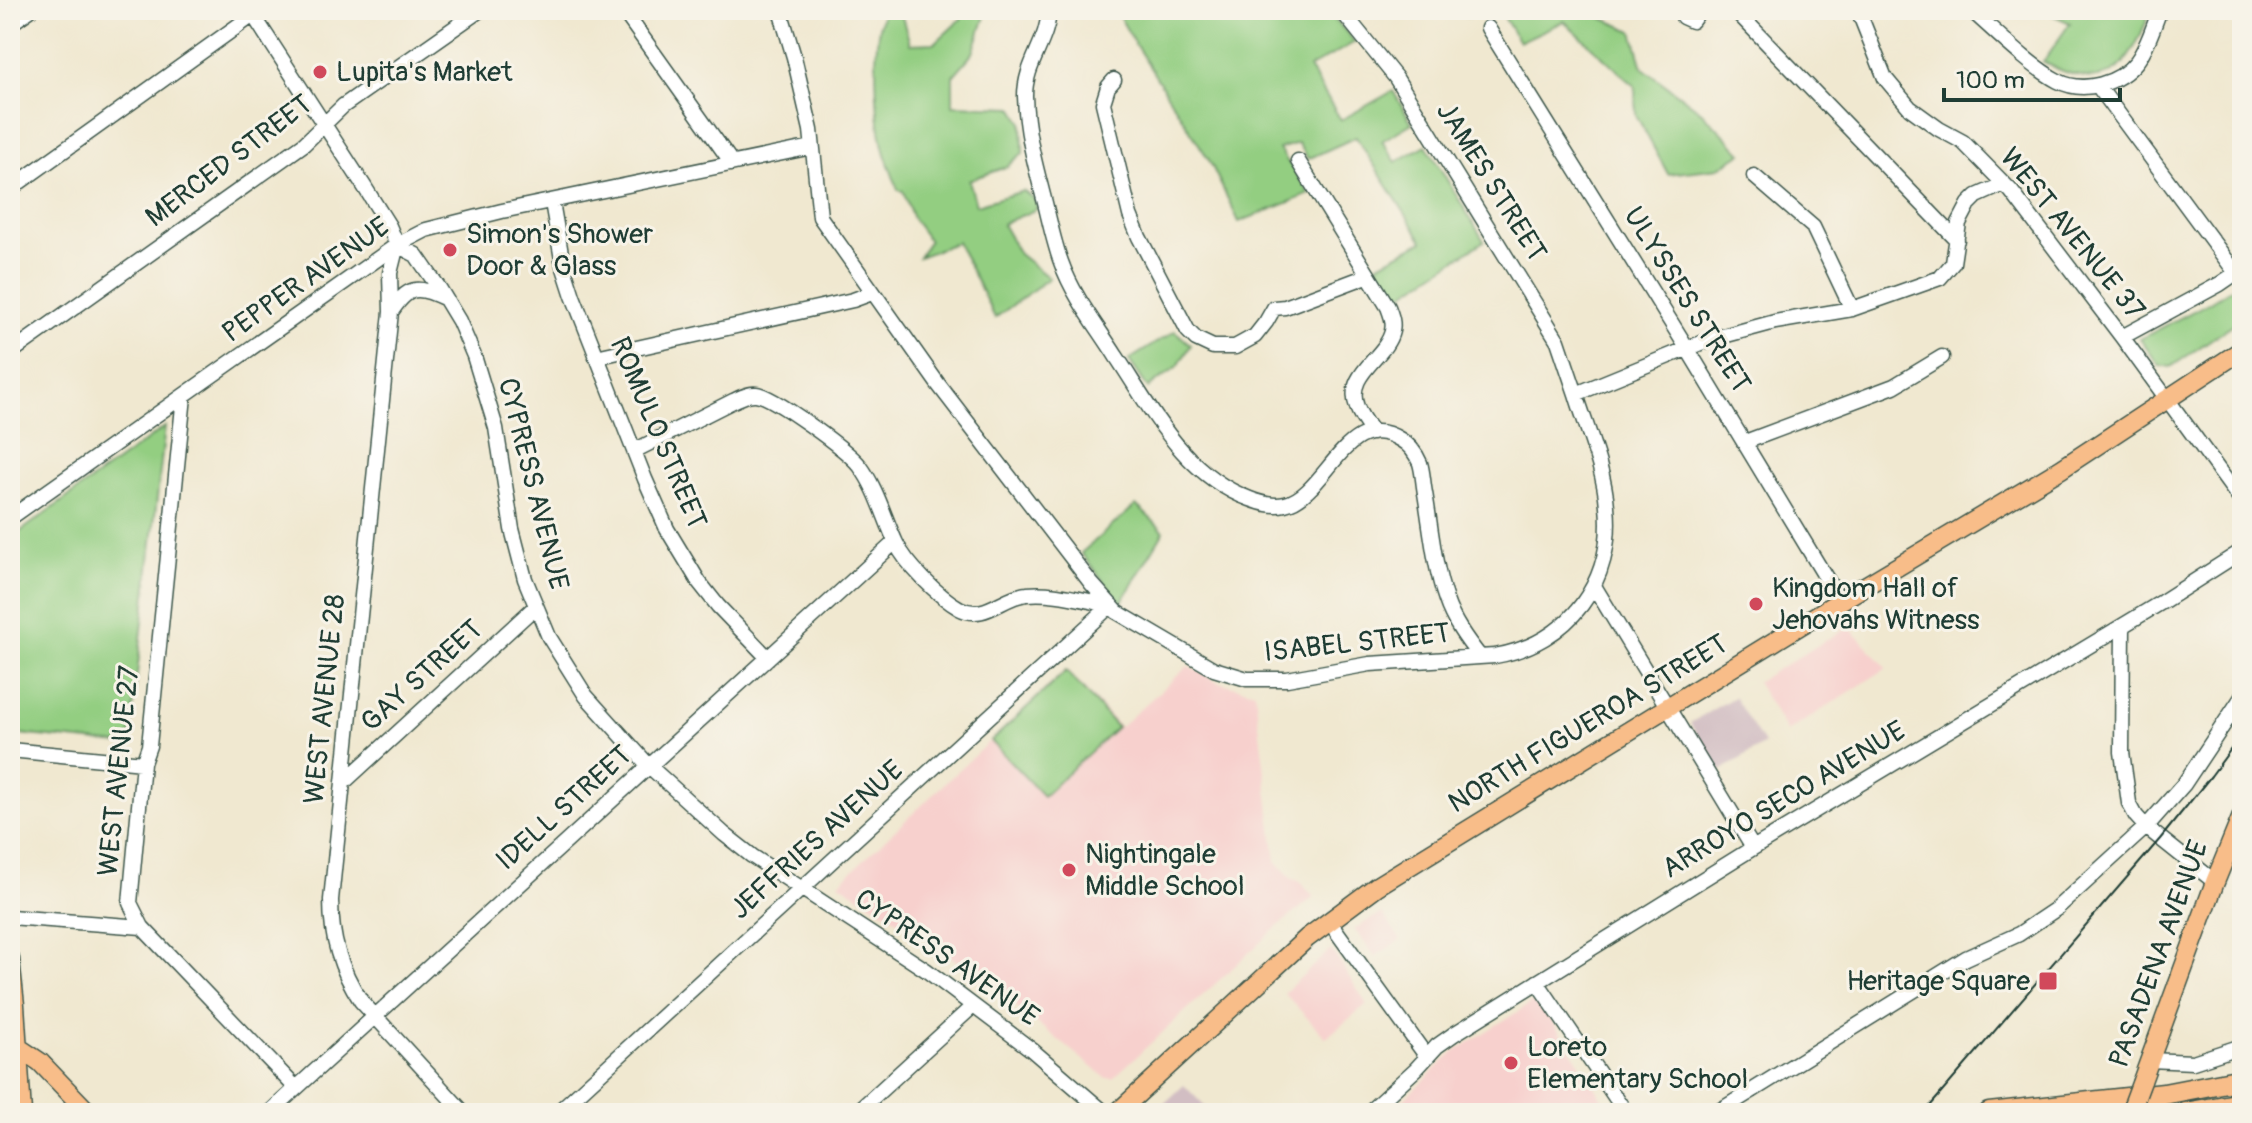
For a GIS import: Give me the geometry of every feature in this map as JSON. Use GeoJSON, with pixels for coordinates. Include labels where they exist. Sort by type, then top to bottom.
{"type":"FeatureCollection","features":[{"type":"Feature","properties":{"kind":"highway"},"geometry":{"type":"LineString","coordinates":[[1989,1113],[2164,1094],[2242,1079]]}},
{"type":"Feature","properties":{"kind":"highway"},"geometry":{"type":"LineString","coordinates":[[2185,1113],[2242,1103]]}},
{"type":"Feature","properties":{"kind":"main road","name":"NORTH FIGUEROA STREET"},"geometry":{"type":"LineString","coordinates":[[1117,1113],[1269,972],[1329,921],[1377,886],[2061,469],[2242,350]]}},
{"type":"Feature","properties":{"kind":"main road","name":"PASADENA AVENUE"},"geometry":{"type":"LineString","coordinates":[[2130,1113],[2242,816]]}},
{"type":"Feature","properties":{"kind":"main road"},"geometry":{"type":"LineString","coordinates":[[10,959],[22,1113]]}},
{"type":"Feature","properties":{"kind":"main road"},"geometry":{"type":"LineString","coordinates":[[19,1048],[40,1062],[89,1113]]}},
{"type":"Feature","properties":{"kind":"street"},"geometry":{"type":"LineString","coordinates":[[10,24],[30,10]]}},
{"type":"Feature","properties":{"kind":"street","name":"MERCED STREET"},"geometry":{"type":"LineString","coordinates":[[10,353],[304,144],[343,106],[480,10]]}},
{"type":"Feature","properties":{"kind":"street"},"geometry":{"type":"LineString","coordinates":[[623,10],[732,163]]}},
{"type":"Feature","properties":{"kind":"street","name":"ISABEL STREET"},"geometry":{"type":"LineString","coordinates":[[780,10],[811,130],[820,217],[938,384],[1091,583],[1117,612],[1214,669],[1247,679],[1267,681],[1370,664],[1512,653],[1546,639],[1573,617],[1594,586],[1606,546],[1604,484],[1576,394]]}},
{"type":"Feature","properties":{"kind":"street"},"geometry":{"type":"LineString","coordinates":[[1049,10],[1047,28],[1027,72],[1025,96],[1032,153],[1061,263],[1081,302],[1178,447],[1191,462],[1223,487],[1241,496],[1274,505],[1295,501],[1305,494],[1347,445],[1373,433],[1389,434],[1408,445],[1420,464],[1446,602],[1465,639],[1480,657]]}},
{"type":"Feature","properties":{"kind":"street","name":"JAMES STREET"},"geometry":{"type":"LineString","coordinates":[[1341,10],[1396,78],[1558,341],[1576,394]]}},
{"type":"Feature","properties":{"kind":"street"},"geometry":{"type":"LineString","coordinates":[[1679,10],[1683,17],[1694,16]]}},
{"type":"Feature","properties":{"kind":"street"},"geometry":{"type":"LineString","coordinates":[[1735,10],[1957,240]]}},
{"type":"Feature","properties":{"kind":"street","name":"WEST AVENUE 37"},"geometry":{"type":"LineString","coordinates":[[1858,10],[1885,78],[1910,108],[1963,142],[2004,184],[2122,337],[2242,502]]}},
{"type":"Feature","properties":{"kind":"street"},"geometry":{"type":"LineString","coordinates":[[1971,10],[2043,71],[2071,86],[2098,86],[2124,74],[2142,52],[2160,10]]}},
{"type":"Feature","properties":{"kind":"street"},"geometry":{"type":"LineString","coordinates":[[10,189],[252,13]]}},
{"type":"Feature","properties":{"kind":"street","name":"CYPRESS AVENUE"},"geometry":{"type":"LineString","coordinates":[[252,13],[389,226],[397,245],[416,255],[459,321],[486,391],[503,465],[517,552],[535,607],[583,692],[649,766],[724,834],[752,856],[926,970],[1032,1050],[1105,1113]]}},
{"type":"Feature","properties":{"kind":"street","name":"ULYSSES STREET"},"geometry":{"type":"LineString","coordinates":[[1488,28],[1840,601]]}},
{"type":"Feature","properties":{"kind":"street"},"geometry":{"type":"LineString","coordinates":[[1114,80],[1103,103],[1130,215],[1183,324],[1196,339],[1213,347],[1235,347],[1255,336],[1274,308],[1285,307],[1367,276]]}},
{"type":"Feature","properties":{"kind":"street"},"geometry":{"type":"LineString","coordinates":[[2098,86],[2239,271],[2122,337]]}},
{"type":"Feature","properties":{"kind":"street","name":"PEPPER AVENUE"},"geometry":{"type":"LineString","coordinates":[[10,518],[397,245],[426,230],[502,211],[812,147]]}},
{"type":"Feature","properties":{"kind":"street"},"geometry":{"type":"LineString","coordinates":[[1298,161],[1388,307],[1392,320],[1392,333],[1365,368],[1354,395],[1356,406],[1373,433]]}},
{"type":"Feature","properties":{"kind":"street"},"geometry":{"type":"LineString","coordinates":[[1754,176],[1813,227],[1852,309]]}},
{"type":"Feature","properties":{"kind":"street"},"geometry":{"type":"LineString","coordinates":[[1576,394],[1741,329],[1852,309],[1940,278],[1953,263],[1962,213],[1977,196],[2004,184]]}},
{"type":"Feature","properties":{"kind":"street","name":"ROMULO STREET"},"geometry":{"type":"LineString","coordinates":[[552,202],[563,265],[573,296],[654,502],[682,556],[718,606],[768,658]]}},
{"type":"Feature","properties":{"kind":"street","name":"WEST AVENUE 28"},"geometry":{"type":"LineString","coordinates":[[397,245],[390,273],[391,312],[331,900],[332,931],[339,962],[361,1001],[464,1113]]}},
{"type":"Feature","properties":{"kind":"street"},"geometry":{"type":"LineString","coordinates":[[391,312],[406,293],[415,289],[445,298]]}},
{"type":"Feature","properties":{"kind":"street"},"geometry":{"type":"LineString","coordinates":[[596,357],[853,300],[872,293]]}},
{"type":"Feature","properties":{"kind":"street"},"geometry":{"type":"LineString","coordinates":[[1745,442],[1894,386],[1942,357]]}},
{"type":"Feature","properties":{"kind":"street"},"geometry":{"type":"LineString","coordinates":[[634,451],[746,395],[767,397],[851,455],[869,479],[895,542],[911,564],[933,587],[964,610],[983,612],[1015,596],[1026,594],[1111,605]]}},
{"type":"Feature","properties":{"kind":"street","name":"WEST AVENUE 27"},"geometry":{"type":"LineString","coordinates":[[184,396],[130,903],[142,927],[296,1088]]}},
{"type":"Feature","properties":{"kind":"street","name":"IDELL STREET"},"geometry":{"type":"LineString","coordinates":[[269,1113],[895,542]]}},
{"type":"Feature","properties":{"kind":"street","name":"ARROYO SECO AVENUE"},"geometry":{"type":"LineString","coordinates":[[1368,1113],[1437,1046],[1454,1034],[2242,551]]}},
{"type":"Feature","properties":{"kind":"street"},"geometry":{"type":"LineString","coordinates":[[1594,586],[1753,848]]}},
{"type":"Feature","properties":{"kind":"street","name":"JEFFRIES AVENUE"},"geometry":{"type":"LineString","coordinates":[[557,1113],[1111,605]]}},
{"type":"Feature","properties":{"kind":"street","name":"GAY STREET"},"geometry":{"type":"LineString","coordinates":[[343,783],[535,607]]}},
{"type":"Feature","properties":{"kind":"street"},"geometry":{"type":"LineString","coordinates":[[2123,626],[2122,752],[2129,803],[2146,827],[2215,882]]}},
{"type":"Feature","properties":{"kind":"street"},"geometry":{"type":"LineString","coordinates":[[1716,1113],[1966,958],[2019,934],[2056,909],[2146,827],[2184,784],[2242,697]]}},
{"type":"Feature","properties":{"kind":"street"},"geometry":{"type":"LineString","coordinates":[[10,750],[143,763]]}},
{"type":"Feature","properties":{"kind":"street"},"geometry":{"type":"LineString","coordinates":[[10,917],[142,927]]}},
{"type":"Feature","properties":{"kind":"street"},"geometry":{"type":"LineString","coordinates":[[1329,921],[1427,1057]]}},
{"type":"Feature","properties":{"kind":"street"},"geometry":{"type":"LineString","coordinates":[[1537,982],[1626,1113]]}},
{"type":"Feature","properties":{"kind":"street"},"geometry":{"type":"LineString","coordinates":[[856,1113],[973,1006]]}},
{"type":"Feature","properties":{"kind":"street"},"geometry":{"type":"LineString","coordinates":[[2149,1060],[2193,1062],[2242,1046]]}},
{"type":"Feature","properties":{"kind":"shaded area"},"geometry":{"type":"Polygon","coordinates":[[[1849,627],[1887,668],[1787,732],[1756,682],[1849,627]]]}},
{"type":"Feature","properties":{"kind":"shaded area","name":"Nightingale Middle School"},"geometry":{"type":"Polygon","coordinates":[[[1188,666],[1218,682],[1255,692],[1276,861],[1314,897],[1277,927],[1113,1078],[1106,1078],[925,938],[839,883],[1066,669],[1120,727],[1188,666]]]}},
{"type":"Feature","properties":{"kind":"shaded area"},"geometry":{"type":"Polygon","coordinates":[[[1734,697],[1764,744],[1719,772],[1690,723],[1734,697]]]}},
{"type":"Feature","properties":{"kind":"shaded area"},"geometry":{"type":"Polygon","coordinates":[[[1382,913],[1401,940],[1375,956],[1354,929],[1382,913]]]}},
{"type":"Feature","properties":{"kind":"shaded area"},"geometry":{"type":"Polygon","coordinates":[[[1332,951],[1367,1004],[1326,1038],[1284,993],[1332,951]]]}},
{"type":"Feature","properties":{"kind":"shaded area","name":"Loreto Elementary School"},"geometry":{"type":"Polygon","coordinates":[[[1538,999],[1612,1113],[1389,1113],[1455,1051],[1538,999]]]}},
{"type":"Feature","properties":{"kind":"shaded area"},"geometry":{"type":"Polygon","coordinates":[[[1184,1085],[1211,1113],[1154,1113],[1184,1085]]]}},
{"type":"Feature","properties":{"kind":"green space"},"geometry":{"type":"Polygon","coordinates":[[[884,10],[900,10],[910,44],[935,43],[961,19],[962,10],[987,10],[973,53],[953,76],[953,105],[1013,107],[1022,122],[1023,153],[1006,167],[969,180],[976,205],[1023,191],[1035,200],[1037,209],[1002,224],[1019,254],[1049,278],[995,318],[957,242],[919,257],[929,241],[913,219],[903,191],[898,190],[885,154],[879,122],[876,60],[884,10]]]}},
{"type":"Feature","properties":{"kind":"green space"},"geometry":{"type":"Polygon","coordinates":[[[1124,10],[1327,10],[1355,42],[1309,68],[1341,120],[1393,91],[1412,123],[1382,141],[1396,162],[1426,145],[1484,241],[1392,301],[1376,280],[1377,265],[1423,241],[1356,137],[1308,159],[1298,143],[1279,149],[1310,194],[1239,222],[1209,160],[1118,14],[1124,10]]]}},
{"type":"Feature","properties":{"kind":"green space"},"geometry":{"type":"Polygon","coordinates":[[[1460,10],[1591,10],[1633,31],[1643,68],[1703,113],[1742,153],[1719,168],[1668,174],[1636,115],[1635,86],[1564,21],[1519,42],[1501,12],[1466,17],[1460,10]]]}},
{"type":"Feature","properties":{"kind":"green space"},"geometry":{"type":"Polygon","coordinates":[[[2042,10],[2151,10],[2124,63],[2100,77],[2084,77],[2043,62],[2070,23],[2042,10]]]}},
{"type":"Feature","properties":{"kind":"green space"},"geometry":{"type":"Polygon","coordinates":[[[2242,282],[2242,318],[2171,367],[2159,365],[2140,339],[2242,282]]]}},
{"type":"Feature","properties":{"kind":"green space"},"geometry":{"type":"Polygon","coordinates":[[[1175,331],[1191,345],[1178,366],[1148,388],[1129,360],[1175,331]]]}},
{"type":"Feature","properties":{"kind":"green space"},"geometry":{"type":"Polygon","coordinates":[[[165,427],[129,745],[10,733],[10,539],[165,427]]]}},
{"type":"Feature","properties":{"kind":"green space"},"geometry":{"type":"Polygon","coordinates":[[[1136,505],[1164,531],[1121,603],[1081,553],[1136,505]]]}},
{"type":"Feature","properties":{"kind":"green space"},"geometry":{"type":"Polygon","coordinates":[[[1066,671],[1117,727],[1043,796],[991,741],[1066,671]]]}},
{"type":"Feature","properties":{"kind":"tram line"},"geometry":{"type":"LineString","coordinates":[[1924,1113],[2160,839],[2242,734]]}},
{"type":"Feature","properties":{"kind":"place","name":"Lupita's Market"},"geometry":{"type":"Point","coordinates":[320,72]}},
{"type":"Feature","properties":{"kind":"place","name":"Simon's Shower Door & Glass"},"geometry":{"type":"Point","coordinates":[450,250]}},
{"type":"Feature","properties":{"kind":"place","name":"Kingdom Hall of Jehovahs Witness"},"geometry":{"type":"Point","coordinates":[1756,604]}},
{"type":"Feature","properties":{"kind":"place","name":"Nightingale Middle School"},"geometry":{"type":"Point","coordinates":[1069,870]}},
{"type":"Feature","properties":{"kind":"place","name":"Heritage Square"},"geometry":{"type":"Point","coordinates":[2048,981]}},
{"type":"Feature","properties":{"kind":"place","name":"Loreto Elementary School"},"geometry":{"type":"Point","coordinates":[1511,1063]}}]}
